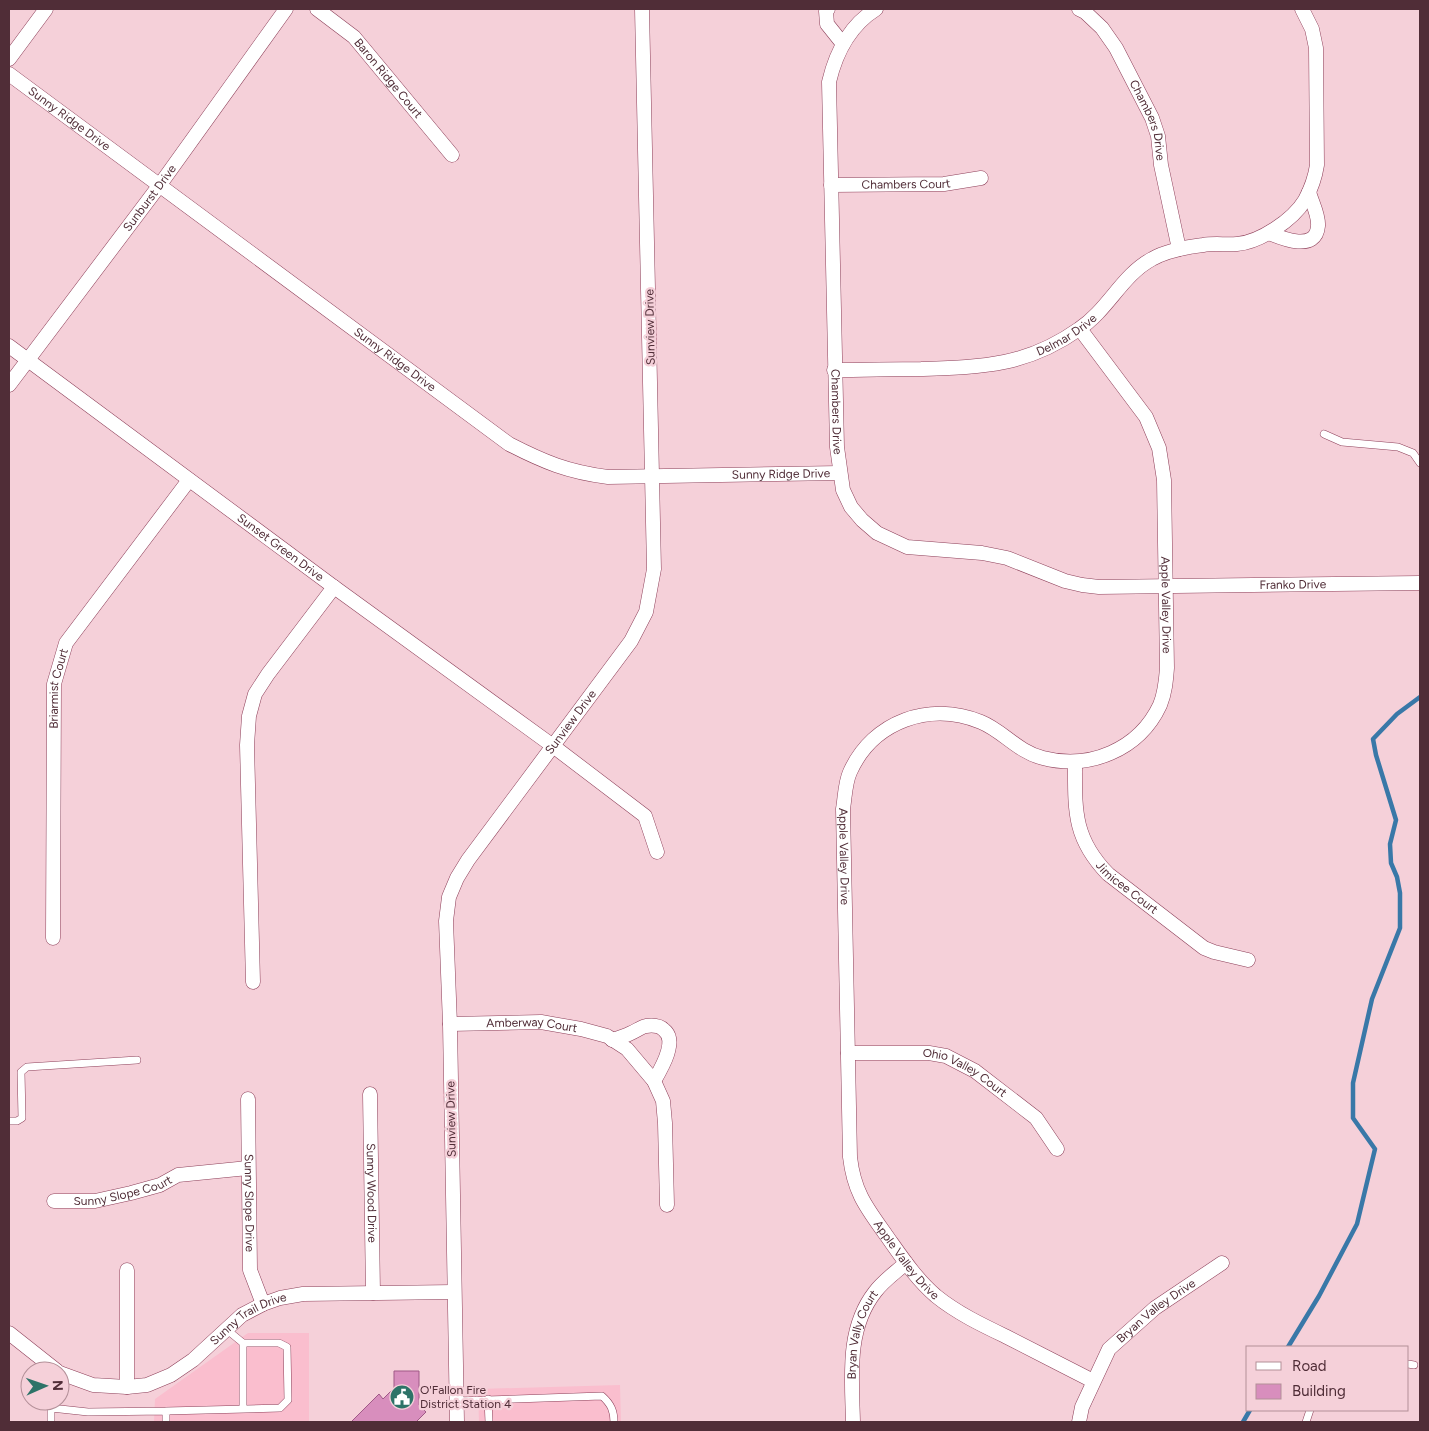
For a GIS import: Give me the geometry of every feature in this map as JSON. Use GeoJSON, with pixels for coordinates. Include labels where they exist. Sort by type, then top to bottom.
{"type":"FeatureCollection","features":[{"type":"Feature","properties":{"kind":"street"},"geometry":{"type":"LineString","coordinates":[[9,59],[46,9]]}},
{"type":"Feature","properties":{"kind":"street","name":"Sunburst Drive"},"geometry":{"type":"LineString","coordinates":[[9,385],[159,186],[286,9]]}},
{"type":"Feature","properties":{"kind":"street","name":"Baron Ridge Court"},"geometry":{"type":"LineString","coordinates":[[317,9],[354,37],[452,155]]}},
{"type":"Feature","properties":{"kind":"street","name":"Sunview Drive"},"geometry":{"type":"LineString","coordinates":[[457,1422],[450,1024],[446,921],[449,897],[457,878],[468,860],[632,641],[646,612],[654,569],[642,9]]}},
{"type":"Feature","properties":{"kind":"street"},"geometry":{"type":"LineString","coordinates":[[828,9],[826,11],[827,24],[843,44]]}},
{"type":"Feature","properties":{"kind":"street","name":"Chambers Drive"},"geometry":{"type":"LineString","coordinates":[[1079,9],[1085,12],[1102,28],[1116,48],[1152,118],[1158,136],[1161,165],[1179,249]]}},
{"type":"Feature","properties":{"kind":"street","name":"Delmar Drive"},"geometry":{"type":"LineString","coordinates":[[834,370],[988,366],[1043,351],[1080,329],[1101,310],[1128,276],[1152,258],[1179,249],[1248,242],[1269,233],[1285,221],[1304,202],[1313,183],[1318,165],[1316,48],[1312,29],[1302,9]]}},
{"type":"Feature","properties":{"kind":"street","name":"Chambers Drive"},"geometry":{"type":"LineString","coordinates":[[868,11],[843,44],[832,68],[829,82],[837,447],[843,490],[851,507],[877,533],[907,547],[924,550],[960,550],[1006,558],[1065,581],[1082,585],[1099,587],[1165,587]]}},
{"type":"Feature","properties":{"kind":"street","name":"Sunny Ridge Drive"},"geometry":{"type":"LineString","coordinates":[[9,74],[509,444],[540,460],[586,474],[608,477],[840,473]]}},
{"type":"Feature","properties":{"kind":"street","name":"Chambers Court"},"geometry":{"type":"LineString","coordinates":[[831,186],[944,184],[981,178]]}},
{"type":"Feature","properties":{"kind":"street"},"geometry":{"type":"LineString","coordinates":[[1269,233],[1286,241],[1305,242],[1314,236],[1318,227],[1309,192]]}},
{"type":"Feature","properties":{"kind":"street","name":"Apple Valley Drive"},"geometry":{"type":"LineString","coordinates":[[1080,329],[1146,417],[1158,448],[1164,480],[1167,668],[1165,688],[1154,716],[1146,728],[1121,749],[1087,762],[1042,758],[1016,746],[983,722],[964,716],[934,713],[908,719],[893,725],[872,740],[861,754],[849,774],[843,809],[850,1157],[856,1189],[869,1212],[906,1263],[938,1297],[960,1313],[1093,1381]]}},
{"type":"Feature","properties":{"kind":"street","name":"Sunset Green Drive"},"geometry":{"type":"LineString","coordinates":[[9,346],[334,587],[553,746],[645,816],[657,852]]}},
{"type":"Feature","properties":{"kind":"street","name":"Briarmist Court"},"geometry":{"type":"LineString","coordinates":[[53,938],[54,684],[66,643],[189,480]]}},
{"type":"Feature","properties":{"kind":"street","name":"Franko Drive"},"geometry":{"type":"LineString","coordinates":[[1165,587],[1420,583]]}},
{"type":"Feature","properties":{"kind":"street"},"geometry":{"type":"LineString","coordinates":[[253,982],[248,745],[250,716],[255,694],[268,674],[334,587]]}},
{"type":"Feature","properties":{"kind":"street","name":"Jimicee Court"},"geometry":{"type":"LineString","coordinates":[[1076,762],[1075,806],[1078,826],[1086,846],[1095,861],[1108,874],[1204,948],[1248,960]]}},
{"type":"Feature","properties":{"kind":"street","name":"Amberway Court"},"geometry":{"type":"LineString","coordinates":[[450,1024],[540,1022],[581,1029],[607,1036],[627,1049],[654,1081],[663,1101],[667,1205]]}},
{"type":"Feature","properties":{"kind":"street"},"geometry":{"type":"LineString","coordinates":[[612,1040],[644,1026],[658,1025],[666,1031],[669,1037],[668,1051],[664,1064],[654,1081]]}},
{"type":"Feature","properties":{"kind":"street","name":"Ohio Valley Court"},"geometry":{"type":"LineString","coordinates":[[848,1053],[928,1053],[946,1056],[975,1071],[1036,1118],[1057,1149]]}},
{"type":"Feature","properties":{"kind":"street","name":"Sunny Wood Drive"},"geometry":{"type":"LineString","coordinates":[[370,1094],[373,1293]]}},
{"type":"Feature","properties":{"kind":"street","name":"Sunny Slope Drive"},"geometry":{"type":"LineString","coordinates":[[248,1099],[250,1270],[263,1304]]}},
{"type":"Feature","properties":{"kind":"street","name":"Sunny Slope Court"},"geometry":{"type":"LineString","coordinates":[[54,1201],[95,1201],[160,1185],[178,1175],[248,1168]]}},
{"type":"Feature","properties":{"kind":"street","name":"Bryan Vally Court"},"geometry":{"type":"LineString","coordinates":[[854,1422],[852,1372],[856,1330],[864,1308],[876,1290],[906,1263]]}},
{"type":"Feature","properties":{"kind":"street","name":"Bryan Valley Drive"},"geometry":{"type":"LineString","coordinates":[[1079,1422],[1082,1407],[1109,1349],[1155,1308],[1222,1264]]}},
{"type":"Feature","properties":{"kind":"street"},"geometry":{"type":"LineString","coordinates":[[127,1270],[127,1387]]}},
{"type":"Feature","properties":{"kind":"street","name":"Sunny Trail Drive"},"geometry":{"type":"LineString","coordinates":[[70,1379],[93,1385],[127,1387],[147,1385],[171,1375],[192,1360],[242,1315],[280,1298],[303,1294],[454,1292]]}},
{"type":"Feature","properties":{"kind":"street","name":"Sunny Trail Drive"},"geometry":{"type":"LineString","coordinates":[[9,1333],[42,1361]]}},
{"type":"Feature","properties":{"kind":"lane"},"geometry":{"type":"LineString","coordinates":[[1324,434],[1342,442],[1398,446],[1413,453],[1420,463]]}},
{"type":"Feature","properties":{"kind":"lane"},"geometry":{"type":"LineString","coordinates":[[9,1121],[17,1121],[22,1118],[21,1072],[27,1067],[137,1060]]}},
{"type":"Feature","properties":{"kind":"lane"},"geometry":{"type":"LineString","coordinates":[[70,1408],[88,1412],[280,1408],[288,1400],[287,1347],[279,1343],[243,1343],[226,1328]]}},
{"type":"Feature","properties":{"kind":"lane"},"geometry":{"type":"LineString","coordinates":[[243,1343],[243,1409]]}},
{"type":"Feature","properties":{"kind":"lane"},"geometry":{"type":"LineString","coordinates":[[457,1401],[602,1396],[610,1403],[614,1414],[614,1422]]}},
{"type":"Feature","properties":{"kind":"lane"},"geometry":{"type":"LineString","coordinates":[[488,1400],[489,1422]]}},
{"type":"Feature","properties":{"kind":"lane"},"geometry":{"type":"LineString","coordinates":[[166,1411],[166,1422]]}},
{"type":"Feature","properties":{"kind":"shaded area"},"geometry":{"type":"Polygon","coordinates":[[[248,1333],[309,1333],[309,1422],[154,1422],[155,1399],[248,1333]]]}},
{"type":"Feature","properties":{"kind":"shaded area"},"geometry":{"type":"Polygon","coordinates":[[[620,1385],[621,1422],[479,1422],[478,1389],[620,1385]]]}},
{"type":"Feature","properties":{"kind":"building","name":"O'Fallon Fire District Station 4"},"geometry":{"type":"Polygon","coordinates":[[[394,1371],[419,1371],[419,1405],[426,1412],[416,1422],[351,1422],[379,1394],[383,1399],[394,1388],[394,1371]]]}},
{"type":"Feature","properties":{"kind":"waterway"},"geometry":{"type":"LineString","coordinates":[[1289,1346],[1319,1296],[1357,1224],[1375,1149],[1353,1118],[1353,1083],[1372,999],[1400,928],[1400,893],[1397,877],[1391,863],[1390,844],[1396,820],[1373,739],[1397,714],[1420,697]]}},
{"type":"Feature","properties":{"kind":"waterway"},"geometry":{"type":"LineString","coordinates":[[1243,1422],[1249,1411]]}},
{"type":"Feature","properties":{"kind":"place","name":"O'Fallon Fire District Station 4"},"geometry":{"type":"Point","coordinates":[402,1397]}}]}
